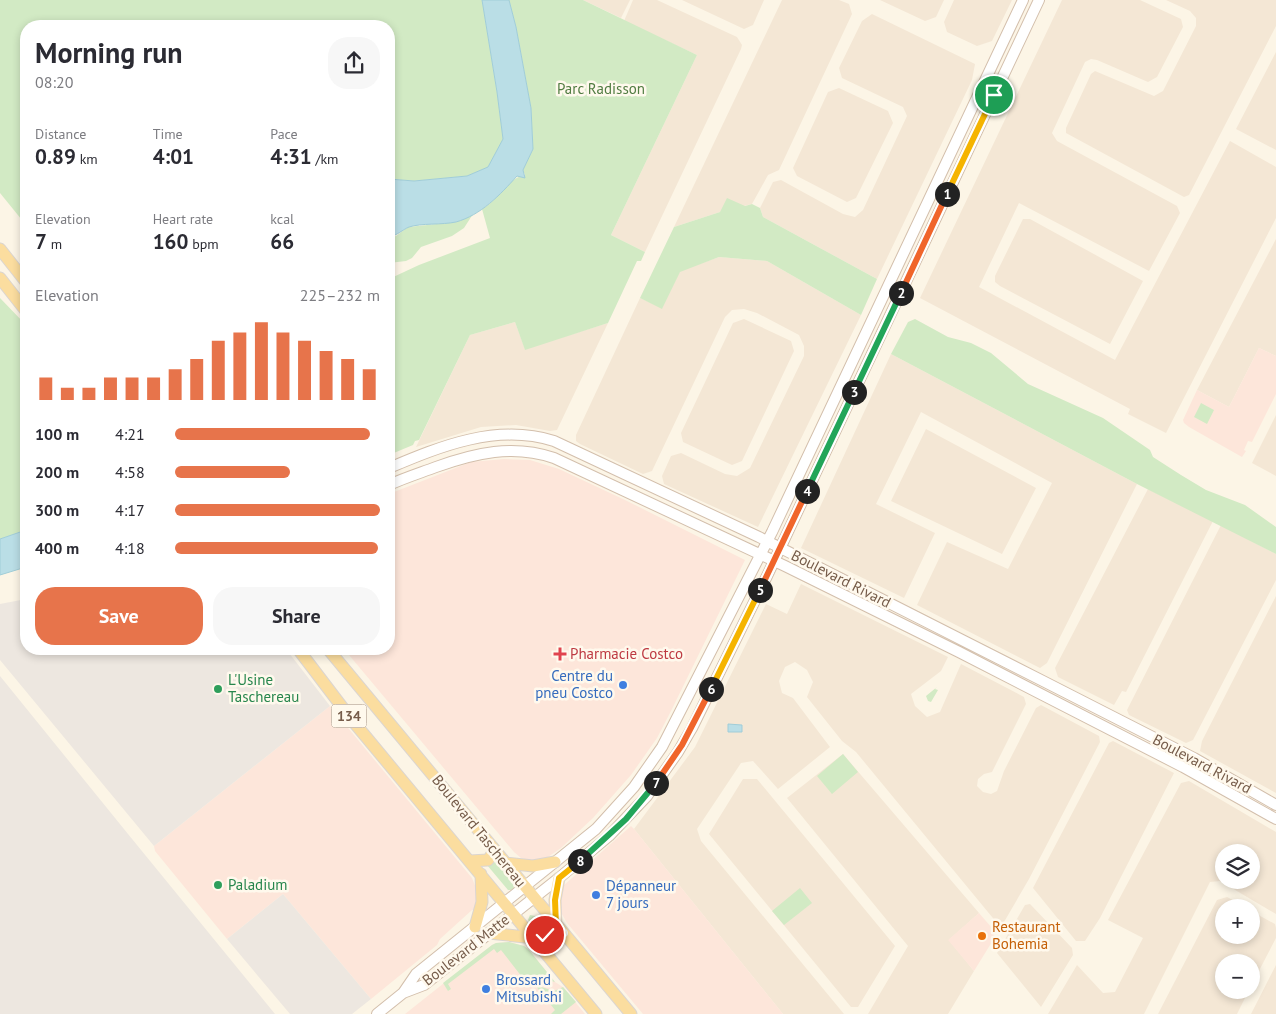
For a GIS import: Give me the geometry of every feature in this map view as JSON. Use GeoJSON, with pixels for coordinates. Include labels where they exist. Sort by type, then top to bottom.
{"type":"FeatureCollection","features":[{"type":"Feature","properties":{"kind":"main road","name":"Boulevard Matte"},"geometry":{"type":"LineString","coordinates":[[377,1014],[403,993],[416,974],[506,904],[554,862],[589,835],[634,787],[653,761],[676,722],[766,542],[1023,0]]}},
{"type":"Feature","properties":{"kind":"main road","name":"Boulevard Matte"},"geometry":{"type":"LineString","coordinates":[[403,993],[424,985],[559,878],[626,819],[647,796],[673,760],[692,728],[774,561],[1039,0]]}},
{"type":"Feature","properties":{"kind":"main road"},"geometry":{"type":"LineString","coordinates":[[0,249],[20,274]]}},
{"type":"Feature","properties":{"kind":"main road"},"geometry":{"type":"LineString","coordinates":[[0,278],[20,303]]}},
{"type":"Feature","properties":{"kind":"main road","name":"Boulevard Rivard"},"geometry":{"type":"LineString","coordinates":[[395,466],[452,444],[477,437],[504,434],[547,439],[780,548],[1173,747],[1276,805]]}},
{"type":"Feature","properties":{"kind":"main road","name":"Boulevard Rivard"},"geometry":{"type":"LineString","coordinates":[[395,484],[434,468],[480,454],[505,450],[532,453],[561,462],[866,605],[1070,708],[1232,793],[1276,819]]}},
{"type":"Feature","properties":{"kind":"main road","name":"Boulevard Taschereau"},"geometry":{"type":"LineString","coordinates":[[303,655],[352,720],[596,1014]]}},
{"type":"Feature","properties":{"kind":"main road","name":"Boulevard Taschereau"},"geometry":{"type":"LineString","coordinates":[[333,655],[630,1014]]}},
{"type":"Feature","properties":{"kind":"main road"},"geometry":{"type":"LineString","coordinates":[[470,860],[488,860],[495,850]]}},
{"type":"Feature","properties":{"kind":"main road"},"geometry":{"type":"LineString","coordinates":[[506,863],[533,866],[554,862]]}},
{"type":"Feature","properties":{"kind":"main road"},"geometry":{"type":"LineString","coordinates":[[475,927],[482,902],[481,874]]}},
{"type":"Feature","properties":{"kind":"main road"},"geometry":{"type":"LineString","coordinates":[[489,933],[536,941],[560,929],[555,900],[559,878]]}},
{"type":"Feature","properties":{"kind":"shaded area"},"geometry":{"type":"Polygon","coordinates":[[[583,0],[630,0],[621,18],[583,0]]]}},
{"type":"Feature","properties":{"kind":"shaded area"},"geometry":{"type":"Polygon","coordinates":[[[633,0],[657,0],[737,37],[742,45],[645,252],[611,235],[697,55],[624,21],[633,0]]]}},
{"type":"Feature","properties":{"kind":"shaded area"},"geometry":{"type":"Polygon","coordinates":[[[682,0],[764,0],[753,25],[744,29],[682,0]]]}},
{"type":"Feature","properties":{"kind":"shaded area"},"geometry":{"type":"Polygon","coordinates":[[[782,0],[839,0],[849,4],[852,14],[779,170],[768,175],[752,204],[674,227],[782,0]]]}},
{"type":"Feature","properties":{"kind":"shaded area"},"geometry":{"type":"Polygon","coordinates":[[[880,0],[944,0],[936,17],[925,21],[880,0]]]}},
{"type":"Feature","properties":{"kind":"shaded area"},"geometry":{"type":"Polygon","coordinates":[[[954,0],[1012,0],[992,41],[977,46],[947,32],[944,22],[954,0]]]}},
{"type":"Feature","properties":{"kind":"shaded area"},"geometry":{"type":"Polygon","coordinates":[[[1062,0],[1140,0],[1181,19],[1183,27],[1157,77],[1148,82],[1097,60],[1091,59],[1085,62],[1052,133],[1057,141],[1177,206],[1180,213],[1149,271],[1019,203],[979,287],[1115,360],[1230,141],[1276,167],[1276,218],[1166,433],[1128,414],[1130,409],[920,298],[1062,0]]]}},
{"type":"Feature","properties":{"kind":"shaded area"},"geometry":{"type":"Polygon","coordinates":[[[1166,0],[1276,0],[1276,26],[1189,195],[1184,197],[1066,133],[1066,128],[1091,74],[1095,71],[1154,96],[1163,91],[1196,26],[1196,18],[1190,11],[1166,0]]]}},
{"type":"Feature","properties":{"kind":"shaded area"},"geometry":{"type":"Polygon","coordinates":[[[872,14],[975,64],[972,80],[877,279],[763,217],[760,208],[773,182],[781,180],[843,214],[855,217],[863,210],[907,116],[903,107],[842,78],[839,68],[862,21],[872,14]]]}},
{"type":"Feature","properties":{"kind":"shaded area"},"geometry":{"type":"Polygon","coordinates":[[[1276,52],[1276,150],[1236,129],[1276,52]]]}},
{"type":"Feature","properties":{"kind":"shaded area"},"geometry":{"type":"Polygon","coordinates":[[[839,88],[888,111],[893,123],[856,198],[847,202],[797,176],[793,168],[828,92],[839,88]]]}},
{"type":"Feature","properties":{"kind":"shaded area"},"geometry":{"type":"Polygon","coordinates":[[[1023,219],[1030,219],[1143,281],[1110,344],[995,282],[995,276],[1023,219]]]}},
{"type":"Feature","properties":{"kind":"shaded area"},"geometry":{"type":"Polygon","coordinates":[[[1276,239],[1276,356],[1259,348],[1229,407],[1197,390],[1276,239]]]}},
{"type":"Feature","properties":{"kind":"shaded area"},"geometry":{"type":"Polygon","coordinates":[[[719,257],[767,261],[861,315],[758,527],[664,484],[662,476],[671,456],[681,453],[725,474],[737,476],[750,468],[804,356],[804,346],[799,335],[757,313],[744,309],[732,310],[725,317],[652,471],[643,474],[576,441],[576,435],[640,298],[662,308],[680,271],[719,257]]]}},
{"type":"Feature","properties":{"kind":"shaded area"},"geometry":{"type":"Polygon","coordinates":[[[744,319],[791,341],[794,351],[742,461],[732,465],[683,442],[681,433],[733,323],[744,319]]]}},
{"type":"Feature","properties":{"kind":"shaded area"},"geometry":{"type":"Polygon","coordinates":[[[515,322],[525,349],[608,323],[557,430],[550,431],[516,425],[481,427],[416,447],[470,335],[515,322]]]}},
{"type":"Feature","properties":{"kind":"shaded area"},"geometry":{"type":"Polygon","coordinates":[[[1259,348],[1276,356],[1276,394],[1252,442],[1248,441],[1244,450],[1246,451],[1242,457],[1189,427],[1183,420],[1197,390],[1229,407],[1259,348]]]}},
{"type":"Feature","properties":{"kind":"shaded area"},"geometry":{"type":"Polygon","coordinates":[[[891,354],[1137,484],[1047,663],[1040,668],[917,605],[947,542],[1008,569],[1052,483],[921,412],[876,504],[935,533],[904,598],[801,548],[891,354]]]}},
{"type":"Feature","properties":{"kind":"shaded area"},"geometry":{"type":"Polygon","coordinates":[[[1276,415],[1276,476],[1252,463],[1276,415]]]}},
{"type":"Feature","properties":{"kind":"shaded area"},"geometry":{"type":"Polygon","coordinates":[[[926,429],[1036,488],[1002,554],[891,501],[926,429]]]}},
{"type":"Feature","properties":{"kind":"shaded area"},"geometry":{"type":"Polygon","coordinates":[[[504,459],[530,460],[559,469],[745,560],[657,738],[631,775],[593,818],[561,848],[538,861],[521,858],[514,852],[349,655],[395,655],[395,492],[471,462],[504,459]]]}},
{"type":"Feature","properties":{"kind":"shaded area"},"geometry":{"type":"Polygon","coordinates":[[[1148,489],[1213,521],[1126,692],[1122,691],[1114,705],[1058,677],[1055,668],[1148,489]]]}},
{"type":"Feature","properties":{"kind":"shaded area"},"geometry":{"type":"Polygon","coordinates":[[[1221,525],[1276,554],[1276,580],[1193,740],[1186,743],[1129,715],[1127,710],[1221,525]]]}},
{"type":"Feature","properties":{"kind":"shaded area"},"geometry":{"type":"Polygon","coordinates":[[[801,584],[948,657],[941,671],[911,694],[915,706],[927,717],[940,712],[961,664],[1024,697],[1026,704],[992,772],[984,774],[978,779],[977,786],[983,792],[991,794],[997,791],[1004,771],[1036,708],[1041,705],[1099,736],[1100,742],[1029,879],[1004,922],[997,923],[856,752],[842,741],[807,697],[813,682],[807,670],[795,662],[785,667],[779,681],[782,693],[793,698],[830,747],[778,789],[753,761],[741,763],[697,829],[701,841],[844,1014],[783,1014],[634,829],[695,747],[766,604],[787,614],[801,584]]]}},
{"type":"Feature","properties":{"kind":"shaded area"},"geometry":{"type":"Polygon","coordinates":[[[1276,596],[1276,793],[1200,751],[1202,741],[1276,596]]]}},
{"type":"Feature","properties":{"kind":"shaded area"},"geometry":{"type":"Polygon","coordinates":[[[20,600],[20,655],[291,655],[330,706],[154,846],[0,660],[0,604],[20,600]]]}},
{"type":"Feature","properties":{"kind":"shaded area"},"geometry":{"type":"Polygon","coordinates":[[[0,676],[128,834],[275,1014],[0,1014],[0,676]]]}},
{"type":"Feature","properties":{"kind":"shaded area"},"geometry":{"type":"Polygon","coordinates":[[[330,706],[472,878],[478,893],[477,910],[472,910],[440,939],[437,945],[371,999],[283,894],[227,939],[155,851],[154,846],[330,706]]]}},
{"type":"Feature","properties":{"kind":"shaded area"},"geometry":{"type":"Polygon","coordinates":[[[1113,741],[1174,773],[1100,918],[1085,941],[1076,941],[1033,888],[1109,743],[1113,741]]]}},
{"type":"Feature","properties":{"kind":"shaded area"},"geometry":{"type":"Polygon","coordinates":[[[843,754],[979,913],[949,940],[974,971],[948,1014],[868,1014],[908,946],[787,798],[843,754]]]}},
{"type":"Feature","properties":{"kind":"shaded area"},"geometry":{"type":"Polygon","coordinates":[[[743,779],[757,779],[895,946],[858,1007],[851,1007],[709,834],[743,779]]]}},
{"type":"Feature","properties":{"kind":"shaded area"},"geometry":{"type":"Polygon","coordinates":[[[1189,781],[1276,832],[1276,914],[1260,905],[1260,899],[1251,899],[1234,889],[1260,889],[1260,844],[1215,844],[1215,882],[1210,882],[1144,1014],[1048,1014],[1077,965],[1103,993],[1115,992],[1143,938],[1108,920],[1181,783],[1189,781]]]}},
{"type":"Feature","properties":{"kind":"shaded area"},"geometry":{"type":"Polygon","coordinates":[[[631,826],[783,1014],[643,1014],[567,923],[559,909],[561,889],[631,826]]]}},
{"type":"Feature","properties":{"kind":"shaded area"},"geometry":{"type":"Polygon","coordinates":[[[283,894],[371,999],[352,1014],[290,1014],[227,939],[283,894]]]}},
{"type":"Feature","properties":{"kind":"shaded area"},"geometry":{"type":"Polygon","coordinates":[[[1030,904],[1072,948],[1073,955],[1041,1007],[997,953],[1025,905],[1030,904]]]}},
{"type":"Feature","properties":{"kind":"shaded area"},"geometry":{"type":"Polygon","coordinates":[[[1215,904],[1215,944],[1260,944],[1260,916],[1275,924],[1276,938],[1260,969],[1260,954],[1215,954],[1215,999],[1244,999],[1237,1014],[1158,1014],[1215,904]]]}},
{"type":"Feature","properties":{"kind":"shaded area"},"geometry":{"type":"Polygon","coordinates":[[[979,913],[992,928],[995,937],[974,971],[948,940],[979,913]]]}},
{"type":"Feature","properties":{"kind":"shaded area"},"geometry":{"type":"Polygon","coordinates":[[[509,942],[524,946],[529,950],[555,982],[563,987],[585,1014],[405,1014],[492,945],[509,942]]]}},
{"type":"Feature","properties":{"kind":"shaded area"},"geometry":{"type":"Polygon","coordinates":[[[1276,965],[1276,1014],[1251,1014],[1276,965]]]}},
{"type":"Feature","properties":{"kind":"green space"},"geometry":{"type":"Polygon","coordinates":[[[0,0],[482,0],[503,139],[488,167],[467,176],[414,181],[395,179],[395,20],[20,20],[20,218],[0,193],[0,0]]]}},
{"type":"Feature","properties":{"kind":"green space","name":"Parc Radisson"},"geometry":{"type":"Polygon","coordinates":[[[509,0],[583,0],[697,55],[611,235],[645,252],[641,261],[637,261],[608,323],[525,350],[515,322],[470,335],[419,440],[415,441],[413,445],[395,452],[395,276],[490,238],[482,209],[493,201],[513,180],[525,175],[523,170],[533,149],[531,108],[509,0]]]}},
{"type":"Feature","properties":{"kind":"green space"},"geometry":{"type":"Polygon","coordinates":[[[727,198],[745,206],[752,204],[760,208],[763,217],[877,279],[861,315],[767,261],[719,257],[680,272],[662,309],[640,298],[674,227],[720,212],[727,198]]]}},
{"type":"Feature","properties":{"kind":"green space"},"geometry":{"type":"Polygon","coordinates":[[[473,214],[464,228],[452,236],[421,247],[412,258],[406,261],[395,262],[395,236],[408,227],[456,222],[473,214]]]}},
{"type":"Feature","properties":{"kind":"green space"},"geometry":{"type":"Polygon","coordinates":[[[0,298],[20,319],[20,532],[0,539],[0,298]]]}},
{"type":"Feature","properties":{"kind":"green space"},"geometry":{"type":"Polygon","coordinates":[[[915,319],[948,337],[971,343],[991,353],[1028,384],[1103,418],[1150,450],[1153,457],[1181,475],[1206,490],[1245,505],[1276,527],[1276,554],[1137,484],[891,354],[908,322],[915,319]]]}},
{"type":"Feature","properties":{"kind":"green space"},"geometry":{"type":"Polygon","coordinates":[[[1201,403],[1214,410],[1207,424],[1194,417],[1201,403]]]}},
{"type":"Feature","properties":{"kind":"green space"},"geometry":{"type":"Polygon","coordinates":[[[937,687],[935,689],[938,690],[931,702],[928,701],[926,696],[937,687]]]}},
{"type":"Feature","properties":{"kind":"green space"},"geometry":{"type":"Polygon","coordinates":[[[843,754],[858,772],[832,794],[817,776],[843,754]]]}},
{"type":"Feature","properties":{"kind":"green space"},"geometry":{"type":"Polygon","coordinates":[[[496,862],[513,883],[514,888],[511,890],[508,890],[487,865],[496,862]]]}},
{"type":"Feature","properties":{"kind":"green space"},"geometry":{"type":"Polygon","coordinates":[[[800,888],[812,903],[784,925],[772,911],[800,888]]]}},
{"type":"Feature","properties":{"kind":"green space"},"geometry":{"type":"Polygon","coordinates":[[[530,915],[535,916],[546,930],[538,933],[528,920],[530,915]]]}},
{"type":"Feature","properties":{"kind":"green space"},"geometry":{"type":"Polygon","coordinates":[[[509,942],[524,946],[529,950],[555,982],[533,976],[521,984],[518,981],[522,977],[501,950],[497,953],[494,949],[448,984],[451,989],[448,991],[443,983],[492,945],[509,942]]]}},
{"type":"Feature","properties":{"kind":"green space"},"geometry":{"type":"Polygon","coordinates":[[[535,985],[554,991],[563,987],[576,1002],[561,1014],[551,1014],[555,1010],[535,985]]]}},
{"type":"Feature","properties":{"kind":"water"},"geometry":{"type":"Polygon","coordinates":[[[482,0],[509,0],[516,27],[531,108],[533,149],[523,170],[525,178],[517,176],[490,203],[465,219],[450,223],[409,227],[395,235],[395,179],[414,181],[467,176],[488,167],[503,139],[482,0]]]}},
{"type":"Feature","properties":{"kind":"water"},"geometry":{"type":"Polygon","coordinates":[[[20,532],[20,569],[0,575],[0,539],[20,532]]]}},
{"type":"Feature","properties":{"kind":"water"},"geometry":{"type":"Polygon","coordinates":[[[728,724],[742,725],[742,732],[728,732],[728,724]]]}},
{"type":"Feature","properties":{"kind":"place","name":"Pharmacie Costco"},"geometry":{"type":"Point","coordinates":[560,654]}},
{"type":"Feature","properties":{"kind":"place","name":"Centre du pneu Costco"},"geometry":{"type":"Point","coordinates":[623,685]}},
{"type":"Feature","properties":{"kind":"place","name":"L'Usine Taschereau"},"geometry":{"type":"Point","coordinates":[218,689]}},
{"type":"Feature","properties":{"kind":"place","name":"Paladium"},"geometry":{"type":"Point","coordinates":[218,885]}},
{"type":"Feature","properties":{"kind":"place","name":"Dépanneur 7 jours"},"geometry":{"type":"Point","coordinates":[596,895]}},
{"type":"Feature","properties":{"kind":"place","name":"Restaurant Bohemia"},"geometry":{"type":"Point","coordinates":[982,936]}},
{"type":"Feature","properties":{"kind":"place","name":"Brossard Mitsubishi"},"geometry":{"type":"Point","coordinates":[486,989]}},
{"type":"Feature","properties":{"kind":"route"},"geometry":{"type":"LineString","coordinates":[[545,935],[563,933],[556,926],[555,900],[559,878],[609,836],[636,809],[663,775],[692,728],[767,576],[994,95]]}}]}
